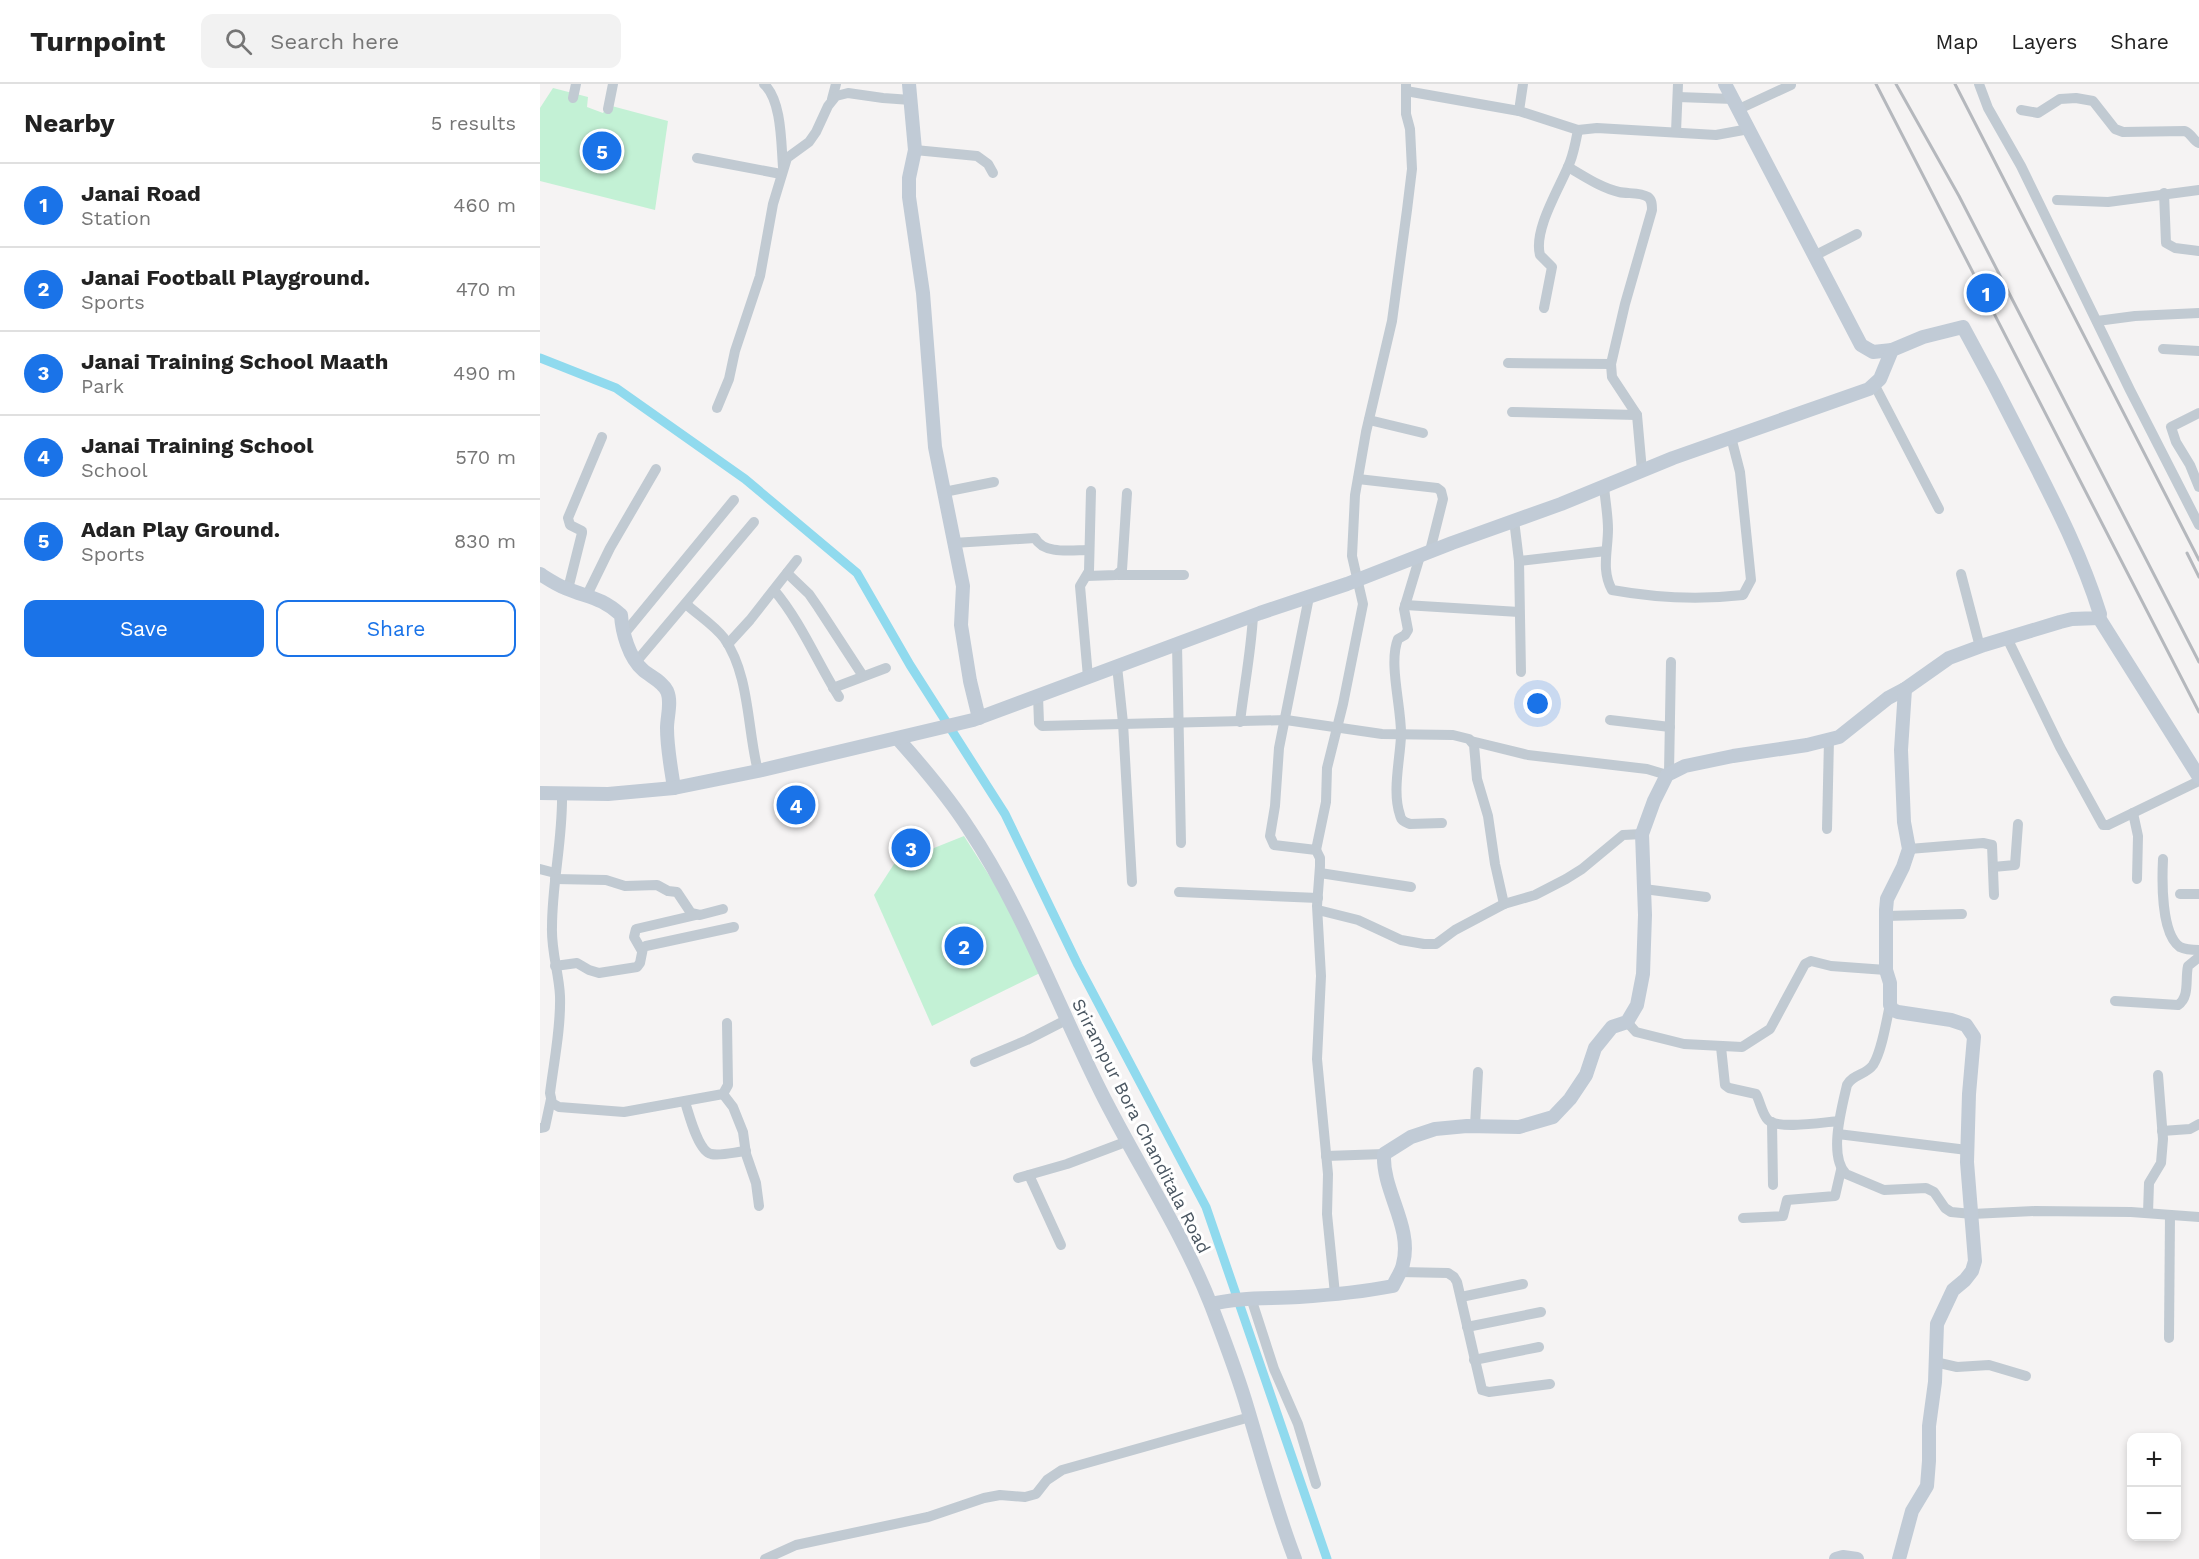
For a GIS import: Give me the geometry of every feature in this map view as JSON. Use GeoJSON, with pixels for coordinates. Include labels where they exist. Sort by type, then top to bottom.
{"type":"FeatureCollection","features":[{"type":"Feature","properties":{"kind":"street"},"geometry":{"type":"LineString","coordinates":[[573,98],[576,84]]}},
{"type":"Feature","properties":{"kind":"street"},"geometry":{"type":"LineString","coordinates":[[608,109],[613,84]]}},
{"type":"Feature","properties":{"kind":"street"},"geometry":{"type":"LineString","coordinates":[[764,84],[772,94],[776,110],[782,170]]}},
{"type":"Feature","properties":{"kind":"street"},"geometry":{"type":"LineString","coordinates":[[717,408],[729,379],[735,351],[760,276],[782,170],[787,158],[809,142],[832,99],[836,84]]}},
{"type":"Feature","properties":{"kind":"street"},"geometry":{"type":"LineString","coordinates":[[909,84],[915,150],[909,178],[909,196],[923,293],[935,447],[963,586],[961,625],[973,719]]}},
{"type":"Feature","properties":{"kind":"street"},"geometry":{"type":"LineString","coordinates":[[1519,111],[1523,84]]}},
{"type":"Feature","properties":{"kind":"street"},"geometry":{"type":"LineString","coordinates":[[1676,132],[1678,84]]}},
{"type":"Feature","properties":{"kind":"street"},"geometry":{"type":"LineString","coordinates":[[1725,84],[1861,345],[1873,352],[1892,350],[1923,337],[1963,327],[2056,503],[2088,576],[2100,614],[2099,618],[2199,779],[2108,825],[2103,825],[2007,638]]}},
{"type":"Feature","properties":{"kind":"street"},"geometry":{"type":"LineString","coordinates":[[1979,84],[1988,108],[2021,166],[2199,525]]}},
{"type":"Feature","properties":{"kind":"street"},"geometry":{"type":"LineString","coordinates":[[1678,97],[1736,104],[1791,85]]}},
{"type":"Feature","properties":{"kind":"street"},"geometry":{"type":"LineString","coordinates":[[1335,1294],[1327,1214],[1328,1174],[1317,1059],[1321,976],[1318,910],[1320,858],[1316,850],[1326,801],[1327,768],[1363,604],[1352,556],[1355,495],[1369,420],[1392,321],[1412,169],[1410,129],[1406,114],[1406,88],[1519,111],[1578,130],[1597,128],[1716,135],[1749,129]]}},
{"type":"Feature","properties":{"kind":"street"},"geometry":{"type":"LineString","coordinates":[[832,99],[848,93],[911,100]]}},
{"type":"Feature","properties":{"kind":"street"},"geometry":{"type":"LineString","coordinates":[[2021,110],[2038,113],[2060,99],[2076,98],[2093,101],[2115,129],[2123,132],[2185,131],[2199,143]]}},
{"type":"Feature","properties":{"kind":"street"},"geometry":{"type":"LineString","coordinates":[[1544,308],[1552,267],[1540,255],[1540,235],[1554,195],[1568,167],[1578,130]]}},
{"type":"Feature","properties":{"kind":"street"},"geometry":{"type":"LineString","coordinates":[[915,150],[977,156],[988,164],[993,173]]}},
{"type":"Feature","properties":{"kind":"street"},"geometry":{"type":"LineString","coordinates":[[697,158],[782,170]]}},
{"type":"Feature","properties":{"kind":"street"},"geometry":{"type":"LineString","coordinates":[[1568,167],[1606,187],[1648,197],[1651,201],[1652,210],[1625,304],[1611,364],[1612,377],[1637,415],[1642,471]]}},
{"type":"Feature","properties":{"kind":"street"},"geometry":{"type":"LineString","coordinates":[[2057,200],[2108,202],[2199,190]]}},
{"type":"Feature","properties":{"kind":"street"},"geometry":{"type":"LineString","coordinates":[[2164,194],[2166,243],[2175,248],[2199,251]]}},
{"type":"Feature","properties":{"kind":"street"},"geometry":{"type":"LineString","coordinates":[[1814,256],[1857,234]]}},
{"type":"Feature","properties":{"kind":"street"},"geometry":{"type":"LineString","coordinates":[[2097,321],[2135,316],[2199,313]]}},
{"type":"Feature","properties":{"kind":"street"},"geometry":{"type":"LineString","coordinates":[[540,793],[608,794],[674,788],[758,771],[973,719],[1253,616],[1357,581],[1731,437],[1869,389],[1880,379],[1892,350]]}},
{"type":"Feature","properties":{"kind":"street"},"geometry":{"type":"LineString","coordinates":[[2163,350],[2199,351]]}},
{"type":"Feature","properties":{"kind":"street"},"geometry":{"type":"LineString","coordinates":[[1508,363],[1611,364]]}},
{"type":"Feature","properties":{"kind":"street"},"geometry":{"type":"LineString","coordinates":[[1874,384],[1939,509]]}},
{"type":"Feature","properties":{"kind":"street"},"geometry":{"type":"LineString","coordinates":[[1512,412],[1637,415]]}},
{"type":"Feature","properties":{"kind":"street"},"geometry":{"type":"LineString","coordinates":[[2199,413],[2171,427],[2176,442],[2195,465],[2199,487]]}},
{"type":"Feature","properties":{"kind":"street"},"geometry":{"type":"LineString","coordinates":[[1369,420],[1423,433]]}},
{"type":"Feature","properties":{"kind":"street"},"geometry":{"type":"LineString","coordinates":[[568,589],[582,533],[570,525],[568,518],[602,436]]}},
{"type":"Feature","properties":{"kind":"street"},"geometry":{"type":"LineString","coordinates":[[1604,486],[1608,530],[1606,579],[1612,590],[1638,595],[1706,599],[1743,595],[1751,580],[1740,472],[1731,437]]}},
{"type":"Feature","properties":{"kind":"street"},"geometry":{"type":"LineString","coordinates":[[587,595],[610,548],[656,469]]}},
{"type":"Feature","properties":{"kind":"street"},"geometry":{"type":"LineString","coordinates":[[1358,479],[1437,488],[1441,491],[1443,499],[1405,605],[1408,630],[1398,639],[1395,658],[1401,734],[1397,778],[1401,819],[1410,824],[1442,823]]}},
{"type":"Feature","properties":{"kind":"street"},"geometry":{"type":"LineString","coordinates":[[944,492],[994,482]]}},
{"type":"Feature","properties":{"kind":"street"},"geometry":{"type":"LineString","coordinates":[[1088,677],[1080,586],[1087,576],[1091,491]]}},
{"type":"Feature","properties":{"kind":"street"},"geometry":{"type":"LineString","coordinates":[[1118,575],[1122,570],[1127,493]]}},
{"type":"Feature","properties":{"kind":"street"},"geometry":{"type":"LineString","coordinates":[[624,634],[734,500]]}},
{"type":"Feature","properties":{"kind":"street"},"geometry":{"type":"LineString","coordinates":[[1514,520],[1518,561],[1521,672]]}},
{"type":"Feature","properties":{"kind":"street"},"geometry":{"type":"LineString","coordinates":[[636,662],[754,522]]}},
{"type":"Feature","properties":{"kind":"street"},"geometry":{"type":"LineString","coordinates":[[953,543],[1035,538],[1038,544],[1045,549],[1089,550]]}},
{"type":"Feature","properties":{"kind":"street"},"geometry":{"type":"LineString","coordinates":[[1518,561],[1606,551]]}},
{"type":"Feature","properties":{"kind":"street"},"geometry":{"type":"LineString","coordinates":[[728,645],[797,560]]}},
{"type":"Feature","properties":{"kind":"street"},"geometry":{"type":"LineString","coordinates":[[787,573],[809,594],[863,676]]}},
{"type":"Feature","properties":{"kind":"street"},"geometry":{"type":"LineString","coordinates":[[540,574],[613,608],[621,615],[624,634],[636,662],[644,672],[657,679],[669,698],[667,728],[674,788]]}},
{"type":"Feature","properties":{"kind":"street"},"geometry":{"type":"LineString","coordinates":[[1960,574],[1980,646]]}},
{"type":"Feature","properties":{"kind":"street"},"geometry":{"type":"LineString","coordinates":[[1087,576],[1184,575]]}},
{"type":"Feature","properties":{"kind":"street"},"geometry":{"type":"LineString","coordinates":[[774,590],[790,609],[836,693],[863,676],[886,668]]}},
{"type":"Feature","properties":{"kind":"street"},"geometry":{"type":"LineString","coordinates":[[1309,597],[1279,747],[1275,806],[1270,836],[1274,845],[1316,850]]}},
{"type":"Feature","properties":{"kind":"street"},"geometry":{"type":"LineString","coordinates":[[686,604],[722,636],[728,645],[750,717],[753,752],[758,771]]}},
{"type":"Feature","properties":{"kind":"street"},"geometry":{"type":"LineString","coordinates":[[1405,605],[1519,612]]}},
{"type":"Feature","properties":{"kind":"street"},"geometry":{"type":"LineString","coordinates":[[1240,722],[1253,616]]}},
{"type":"Feature","properties":{"kind":"street"},"geometry":{"type":"LineString","coordinates":[[1038,696],[1039,723],[1042,726],[1286,720],[1382,734],[1453,735],[1528,755],[1647,769],[1668,774],[1694,764],[1807,745],[1839,737],[1888,698],[1949,658],[1980,646],[2072,620],[2099,618]]}},
{"type":"Feature","properties":{"kind":"street"},"geometry":{"type":"LineString","coordinates":[[1178,644],[1181,843]]}},
{"type":"Feature","properties":{"kind":"street"},"geometry":{"type":"LineString","coordinates":[[1326,1156],[1384,1154],[1412,1137],[1435,1129],[1474,1126],[1519,1127],[1552,1117],[1570,1099],[1586,1075],[1595,1048],[1612,1027],[1627,1022],[1637,1005],[1643,974],[1642,834],[1654,801],[1668,774],[1671,662]]}},
{"type":"Feature","properties":{"kind":"street"},"geometry":{"type":"LineString","coordinates":[[1117,666],[1123,723],[1132,882]]}},
{"type":"Feature","properties":{"kind":"street"},"geometry":{"type":"LineString","coordinates":[[1743,1218],[1783,1216],[1787,1200],[1835,1196],[1841,1170],[1837,1153],[1839,1121],[1850,1079],[1868,1070],[1876,1057],[1890,1005],[1890,983],[1886,970],[1887,899],[1909,849],[1904,822],[1901,750],[1905,689]]}},
{"type":"Feature","properties":{"kind":"street"},"geometry":{"type":"LineString","coordinates":[[1610,720],[1670,727]]}},
{"type":"Feature","properties":{"kind":"street","name":"Srirampur Bora Chanditala Road"},"geometry":{"type":"LineString","coordinates":[[898,738],[947,796],[982,849],[1022,924],[1066,1020],[1128,1141],[1216,1303],[1278,1514],[1295,1559]]}},
{"type":"Feature","properties":{"kind":"street"},"geometry":{"type":"LineString","coordinates":[[1827,830],[1829,739]]}},
{"type":"Feature","properties":{"kind":"street"},"geometry":{"type":"LineString","coordinates":[[1471,741],[1474,746],[1477,779],[1488,816],[1504,904]]}},
{"type":"Feature","properties":{"kind":"street"},"geometry":{"type":"LineString","coordinates":[[540,1128],[547,1123],[560,1009],[552,928],[555,876],[562,830],[562,794]]}},
{"type":"Feature","properties":{"kind":"street"},"geometry":{"type":"LineString","coordinates":[[2133,813],[2138,836],[2137,879]]}},
{"type":"Feature","properties":{"kind":"street"},"geometry":{"type":"LineString","coordinates":[[1993,867],[2015,865],[2018,824]]}},
{"type":"Feature","properties":{"kind":"street"},"geometry":{"type":"LineString","coordinates":[[1318,910],[1358,920],[1401,940],[1436,944],[1455,930],[1504,904],[1535,894],[1566,879],[1582,869],[1623,835],[1642,834]]}},
{"type":"Feature","properties":{"kind":"street"},"geometry":{"type":"LineString","coordinates":[[1909,849],[1990,844],[1993,848],[1994,895]]}},
{"type":"Feature","properties":{"kind":"street"},"geometry":{"type":"LineString","coordinates":[[2163,859],[2162,895],[2173,939],[2179,946],[2186,949],[2199,950]]}},
{"type":"Feature","properties":{"kind":"street"},"geometry":{"type":"LineString","coordinates":[[540,869],[555,876],[606,880],[625,886],[657,885],[668,891],[677,892],[688,911],[696,915]]}},
{"type":"Feature","properties":{"kind":"street"},"geometry":{"type":"LineString","coordinates":[[1320,873],[1410,887]]}},
{"type":"Feature","properties":{"kind":"street"},"geometry":{"type":"LineString","coordinates":[[1644,889],[1706,897]]}},
{"type":"Feature","properties":{"kind":"street"},"geometry":{"type":"LineString","coordinates":[[1179,892],[1318,898]]}},
{"type":"Feature","properties":{"kind":"street"},"geometry":{"type":"LineString","coordinates":[[2180,894],[2199,894]]}},
{"type":"Feature","properties":{"kind":"street"},"geometry":{"type":"LineString","coordinates":[[642,951],[634,937],[636,929],[723,909]]}},
{"type":"Feature","properties":{"kind":"street"},"geometry":{"type":"LineString","coordinates":[[1886,916],[1962,914]]}},
{"type":"Feature","properties":{"kind":"street"},"geometry":{"type":"LineString","coordinates":[[555,966],[577,963],[595,972],[609,973],[637,967],[646,946],[734,927]]}},
{"type":"Feature","properties":{"kind":"street"},"geometry":{"type":"LineString","coordinates":[[2115,1002],[2178,1005],[2186,995],[2188,966],[2199,957]]}},
{"type":"Feature","properties":{"kind":"street"},"geometry":{"type":"LineString","coordinates":[[1627,1022],[1636,1032],[1683,1044],[1742,1047],[1770,1029],[1805,964],[1811,961],[1831,966],[1886,970]]}},
{"type":"Feature","properties":{"kind":"street"},"geometry":{"type":"LineString","coordinates":[[1890,1005],[1898,1012],[1966,1025],[1972,1031],[1974,1050],[1969,1094],[1967,1150],[1968,1189],[1975,1261],[1972,1271],[1953,1290],[1937,1324],[1927,1486],[1912,1511],[1899,1559]]}},
{"type":"Feature","properties":{"kind":"street"},"geometry":{"type":"LineString","coordinates":[[975,1062],[1027,1040],[1066,1020]]}},
{"type":"Feature","properties":{"kind":"street"},"geometry":{"type":"LineString","coordinates":[[551,1099],[554,1106],[559,1107],[624,1112],[723,1094],[728,1085],[727,1023]]}},
{"type":"Feature","properties":{"kind":"street"},"geometry":{"type":"LineString","coordinates":[[1721,1047],[1725,1085],[1756,1094],[1765,1116],[1772,1122],[1791,1124],[1839,1121]]}},
{"type":"Feature","properties":{"kind":"street"},"geometry":{"type":"LineString","coordinates":[[1474,1126],[1478,1072]]}},
{"type":"Feature","properties":{"kind":"street"},"geometry":{"type":"LineString","coordinates":[[2148,1213],[2149,1183],[2161,1163],[2162,1131],[2158,1075]]}},
{"type":"Feature","properties":{"kind":"street"},"geometry":{"type":"LineString","coordinates":[[723,1094],[738,1117],[743,1132],[756,1183],[759,1206]]}},
{"type":"Feature","properties":{"kind":"street"},"geometry":{"type":"LineString","coordinates":[[685,1102],[700,1145],[706,1152],[719,1154],[746,1151]]}},
{"type":"Feature","properties":{"kind":"street"},"geometry":{"type":"LineString","coordinates":[[1772,1122],[1773,1185]]}},
{"type":"Feature","properties":{"kind":"street"},"geometry":{"type":"LineString","coordinates":[[2162,1131],[2190,1129],[2199,1124]]}},
{"type":"Feature","properties":{"kind":"street"},"geometry":{"type":"LineString","coordinates":[[1838,1134],[1967,1150]]}},
{"type":"Feature","properties":{"kind":"street"},"geometry":{"type":"LineString","coordinates":[[1061,1245],[1023,1176],[1067,1164],[1128,1141]]}},
{"type":"Feature","properties":{"kind":"street"},"geometry":{"type":"LineString","coordinates":[[1216,1303],[1247,1298],[1367,1291],[1393,1286],[1404,1265],[1404,1238],[1383,1167],[1384,1154]]}},
{"type":"Feature","properties":{"kind":"street"},"geometry":{"type":"LineString","coordinates":[[1841,1170],[1884,1190],[1926,1188],[1934,1192],[1945,1208],[1951,1212],[1972,1214],[2035,1211],[2148,1213],[2199,1217]]}},
{"type":"Feature","properties":{"kind":"street"},"geometry":{"type":"LineString","coordinates":[[2169,1338],[2170,1215]]}},
{"type":"Feature","properties":{"kind":"street"},"geometry":{"type":"LineString","coordinates":[[1400,1272],[1448,1273],[1454,1276],[1458,1282],[1480,1388],[1485,1391],[1550,1384]]}},
{"type":"Feature","properties":{"kind":"street"},"geometry":{"type":"LineString","coordinates":[[1461,1297],[1523,1284]]}},
{"type":"Feature","properties":{"kind":"street"},"geometry":{"type":"LineString","coordinates":[[1247,1298],[1298,1424],[1316,1484]]}},
{"type":"Feature","properties":{"kind":"street"},"geometry":{"type":"LineString","coordinates":[[1467,1328],[1541,1312]]}},
{"type":"Feature","properties":{"kind":"street"},"geometry":{"type":"LineString","coordinates":[[1474,1360],[1539,1347]]}},
{"type":"Feature","properties":{"kind":"street"},"geometry":{"type":"LineString","coordinates":[[1935,1362],[1957,1367],[1989,1365],[2026,1376]]}},
{"type":"Feature","properties":{"kind":"street"},"geometry":{"type":"LineString","coordinates":[[765,1559],[796,1545],[928,1517],[984,1498],[1000,1495],[1025,1497],[1036,1494],[1047,1480],[1062,1470],[1250,1417]]}},
{"type":"Feature","properties":{"kind":"street"},"geometry":{"type":"LineString","coordinates":[[1836,1559],[1843,1557],[1857,1559]]}},
{"type":"Feature","properties":{"kind":"green space"},"geometry":{"type":"Polygon","coordinates":[[[553,88],[588,97],[587,107],[603,113],[608,105],[668,121],[655,210],[540,181],[540,108],[553,88]]]}},
{"type":"Feature","properties":{"kind":"green space"},"geometry":{"type":"Polygon","coordinates":[[[964,836],[1019,922],[1044,971],[932,1026],[874,895],[894,864],[964,836]]]}},
{"type":"Feature","properties":{"kind":"waterway"},"geometry":{"type":"LineString","coordinates":[[540,358],[616,388],[745,479],[857,573],[910,665],[1005,814],[1078,965],[1206,1207],[1327,1559]]}},
{"type":"Feature","properties":{"kind":"railway"},"geometry":{"type":"LineString","coordinates":[[1876,84],[2199,712]]}},
{"type":"Feature","properties":{"kind":"railway"},"geometry":{"type":"LineString","coordinates":[[1896,84],[1959,196],[2199,662]]}},
{"type":"Feature","properties":{"kind":"railway"},"geometry":{"type":"LineString","coordinates":[[1955,84],[2199,560]]}},
{"type":"Feature","properties":{"kind":"railway"},"geometry":{"type":"LineString","coordinates":[[2187,553],[2199,577]]}},
{"type":"Feature","properties":{"kind":"place","name":"Adan Play Ground."},"geometry":{"type":"Point","coordinates":[602,151]}},
{"type":"Feature","properties":{"kind":"place","name":"Janai Road"},"geometry":{"type":"Point","coordinates":[1986,293]}},
{"type":"Feature","properties":{"kind":"place","name":"Janai Training School"},"geometry":{"type":"Point","coordinates":[796,805]}},
{"type":"Feature","properties":{"kind":"place","name":"Janai Training School Maath"},"geometry":{"type":"Point","coordinates":[911,848]}},
{"type":"Feature","properties":{"kind":"place","name":"Janai Football Playground."},"geometry":{"type":"Point","coordinates":[964,946]}}]}
